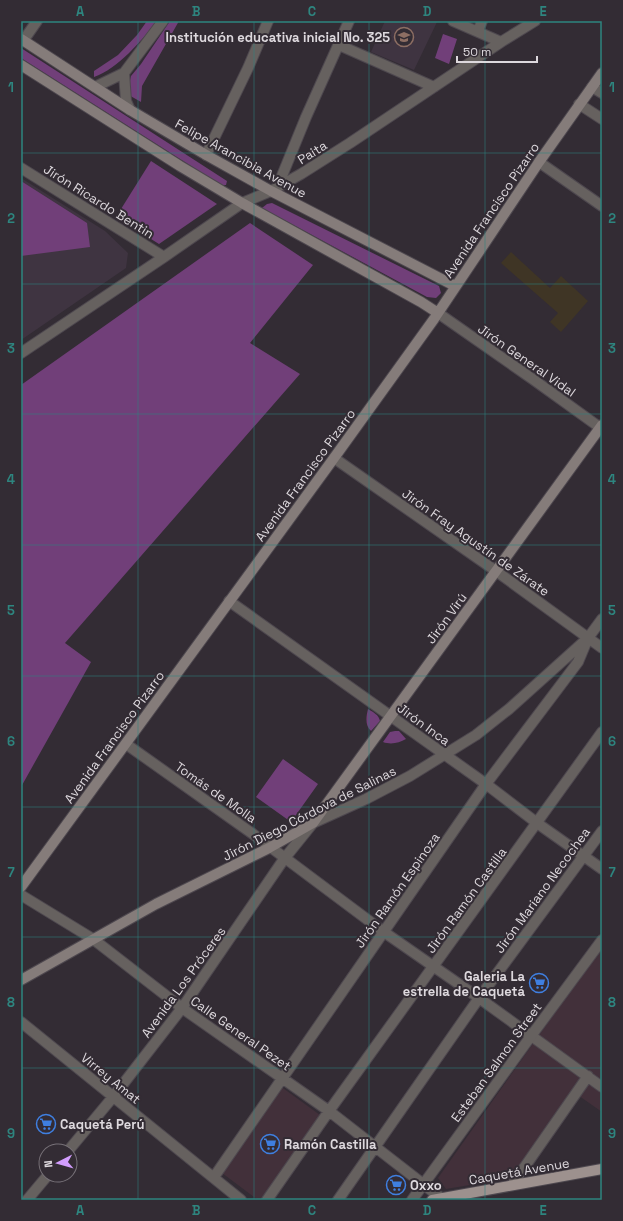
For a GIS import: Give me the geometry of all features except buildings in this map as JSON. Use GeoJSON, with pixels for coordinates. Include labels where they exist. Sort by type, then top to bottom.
{"type":"FeatureCollection","features":[{"type":"Feature","properties":{"kind":"main road","name":"Felipe Arancibia Avenue"},"geometry":{"type":"LineString","coordinates":[[22,40],[130,110],[206,155],[456,286]]}},
{"type":"Feature","properties":{"kind":"main road"},"geometry":{"type":"LineString","coordinates":[[21,65],[180,166],[242,203],[438,313]]}},
{"type":"Feature","properties":{"kind":"main road","name":"Avenida Francisco Pizarro"},"geometry":{"type":"LineString","coordinates":[[21,888],[438,313],[539,162],[602,73]]}},
{"type":"Feature","properties":{"kind":"main road","name":"Jirón Virú"},"geometry":{"type":"LineString","coordinates":[[313,823],[601,427]]}},
{"type":"Feature","properties":{"kind":"main road","name":"Jirón Diego Córdova de Salinas"},"geometry":{"type":"LineString","coordinates":[[21,980],[156,904],[269,848],[313,823]]}},
{"type":"Feature","properties":{"kind":"main road","name":"Caquetá Avenue"},"geometry":{"type":"LineString","coordinates":[[437,1199],[602,1169]]}},
{"type":"Feature","properties":{"kind":"street"},"geometry":{"type":"LineString","coordinates":[[22,40],[36,21]]}},
{"type":"Feature","properties":{"kind":"street"},"geometry":{"type":"LineString","coordinates":[[95,87],[124,73],[163,21]]}},
{"type":"Feature","properties":{"kind":"street"},"geometry":{"type":"LineString","coordinates":[[206,155],[248,68],[268,21]]}},
{"type":"Feature","properties":{"kind":"street"},"geometry":{"type":"LineString","coordinates":[[274,190],[349,21]]}},
{"type":"Feature","properties":{"kind":"street"},"geometry":{"type":"LineString","coordinates":[[453,21],[501,42]]}},
{"type":"Feature","properties":{"kind":"street"},"geometry":{"type":"LineString","coordinates":[[478,31],[482,21]]}},
{"type":"Feature","properties":{"kind":"street","name":"Paita"},"geometry":{"type":"LineString","coordinates":[[21,353],[242,203],[274,190],[350,143],[535,21]]}},
{"type":"Feature","properties":{"kind":"street"},"geometry":{"type":"LineString","coordinates":[[339,45],[434,87]]}},
{"type":"Feature","properties":{"kind":"street"},"geometry":{"type":"LineString","coordinates":[[124,73],[126,101],[130,110]]}},
{"type":"Feature","properties":{"kind":"street"},"geometry":{"type":"LineString","coordinates":[[592,87],[602,93]]}},
{"type":"Feature","properties":{"kind":"street"},"geometry":{"type":"LineString","coordinates":[[580,104],[602,119]]}},
{"type":"Feature","properties":{"kind":"street"},"geometry":{"type":"LineString","coordinates":[[539,162],[602,206]]}},
{"type":"Feature","properties":{"kind":"street","name":"Jirón Ricardo Bentin"},"geometry":{"type":"LineString","coordinates":[[21,168],[164,257]]}},
{"type":"Feature","properties":{"kind":"street","name":"Jirón General Vidal"},"geometry":{"type":"LineString","coordinates":[[438,313],[601,427]]}},
{"type":"Feature","properties":{"kind":"street","name":"Jirón Fray Agustín de Zárate"},"geometry":{"type":"LineString","coordinates":[[334,458],[496,571],[602,648]]}},
{"type":"Feature","properties":{"kind":"street","name":"Jirón Inca"},"geometry":{"type":"LineString","coordinates":[[229,602],[486,784],[537,823],[602,869]]}},
{"type":"Feature","properties":{"kind":"street","name":"Jirón Ramón Espinoza"},"geometry":{"type":"LineString","coordinates":[[214,1177],[486,784],[578,662],[588,638],[602,619]]}},
{"type":"Feature","properties":{"kind":"street","name":"Jirón Diego Córdova de Salinas"},"geometry":{"type":"LineString","coordinates":[[313,823],[366,799],[410,776],[476,735],[494,722],[588,638]]}},
{"type":"Feature","properties":{"kind":"street","name":"Jirón Ramón Castilla"},"geometry":{"type":"LineString","coordinates":[[267,1200],[329,1110],[602,732]]}},
{"type":"Feature","properties":{"kind":"street","name":"Tomás de Molla"},"geometry":{"type":"LineString","coordinates":[[126,744],[252,834],[384,932],[434,966],[602,1087]]}},
{"type":"Feature","properties":{"kind":"street","name":"Avenida Los Próceres"},"geometry":{"type":"LineString","coordinates":[[75,1143],[113,1097],[182,1008],[284,859],[313,823]]}},
{"type":"Feature","properties":{"kind":"street","name":"Jirón Mariano Necochea"},"geometry":{"type":"LineString","coordinates":[[338,1200],[479,998],[602,831]]}},
{"type":"Feature","properties":{"kind":"street","name":"Calle General Pezet"},"geometry":{"type":"LineString","coordinates":[[21,895],[92,939],[182,1008],[329,1110],[423,1184],[437,1199]]}},
{"type":"Feature","properties":{"kind":"street","name":"Esteban Salmon Street"},"geometry":{"type":"LineString","coordinates":[[412,1200],[602,940]]}},
{"type":"Feature","properties":{"kind":"street","name":"Virrey Amat"},"geometry":{"type":"LineString","coordinates":[[21,1022],[242,1200]]}},
{"type":"Feature","properties":{"kind":"street"},"geometry":{"type":"LineString","coordinates":[[512,1185],[588,1076]]}},
{"type":"Feature","properties":{"kind":"street"},"geometry":{"type":"LineString","coordinates":[[27,1200],[41,1183]]}},
{"type":"Feature","properties":{"kind":"shaded area"},"geometry":{"type":"Polygon","coordinates":[[[147,21],[157,21],[121,61],[112,68],[94,77],[94,71],[118,55],[137,35],[147,21]]]}},
{"type":"Feature","properties":{"kind":"shaded area"},"geometry":{"type":"Polygon","coordinates":[[[170,21],[179,21],[142,86],[141,102],[127,94],[131,76],[141,64],[170,21]]]}},
{"type":"Feature","properties":{"kind":"shaded area","name":"Institución educativa inicial No. 325"},"geometry":{"type":"Polygon","coordinates":[[[385,21],[437,22],[414,70],[371,52],[385,21]]]}},
{"type":"Feature","properties":{"kind":"shaded area"},"geometry":{"type":"Polygon","coordinates":[[[443,34],[457,39],[449,64],[435,58],[443,34]]]}},
{"type":"Feature","properties":{"kind":"shaded area"},"geometry":{"type":"Polygon","coordinates":[[[21,48],[227,181],[226,185],[221,185],[21,58],[21,48]]]}},
{"type":"Feature","properties":{"kind":"shaded area"},"geometry":{"type":"Polygon","coordinates":[[[151,161],[217,204],[159,244],[116,217],[151,161]]]}},
{"type":"Feature","properties":{"kind":"shaded area"},"geometry":{"type":"Polygon","coordinates":[[[21,178],[105,231],[128,253],[126,268],[21,340],[21,178]]]}},
{"type":"Feature","properties":{"kind":"shaded area"},"geometry":{"type":"Polygon","coordinates":[[[21,181],[87,223],[90,247],[21,256],[21,181]]]}},
{"type":"Feature","properties":{"kind":"shaded area"},"geometry":{"type":"Polygon","coordinates":[[[272,203],[439,286],[441,293],[436,298],[427,297],[262,208],[267,204],[272,203]]]}},
{"type":"Feature","properties":{"kind":"shaded area"},"geometry":{"type":"Polygon","coordinates":[[[250,223],[313,265],[250,343],[300,374],[65,643],[91,662],[21,787],[21,385],[250,223]]]}},
{"type":"Feature","properties":{"kind":"shaded area"},"geometry":{"type":"Polygon","coordinates":[[[511,252],[550,288],[561,276],[588,301],[561,332],[550,322],[558,313],[501,263],[511,252]]]}},
{"type":"Feature","properties":{"kind":"shaded area"},"geometry":{"type":"Polygon","coordinates":[[[368,709],[377,715],[380,721],[371,731],[366,721],[368,709]]]}},
{"type":"Feature","properties":{"kind":"shaded area"},"geometry":{"type":"Polygon","coordinates":[[[399,731],[406,739],[395,743],[383,742],[390,732],[399,731]]]}},
{"type":"Feature","properties":{"kind":"shaded area"},"geometry":{"type":"Polygon","coordinates":[[[283,759],[318,784],[291,822],[256,797],[283,759]]]}},
{"type":"Feature","properties":{"kind":"shaded area"},"geometry":{"type":"Polygon","coordinates":[[[602,946],[602,1112],[572,1091],[511,1178],[446,1189],[438,1178],[602,946]]]}},
{"type":"Feature","properties":{"kind":"shaded area","name":"Ramón Castilla"},"geometry":{"type":"Polygon","coordinates":[[[280,1086],[320,1115],[261,1200],[258,1200],[222,1173],[280,1086]]]}},
{"type":"Feature","properties":{"kind":"place","name":"Institución educativa inicial No. 325"},"geometry":{"type":"Point","coordinates":[404,37]}},
{"type":"Feature","properties":{"kind":"place","name":"Galeria La estrella de Caquetá"},"geometry":{"type":"Point","coordinates":[539,983]}},
{"type":"Feature","properties":{"kind":"place","name":"Caquetá Perú"},"geometry":{"type":"Point","coordinates":[46,1124]}},
{"type":"Feature","properties":{"kind":"place","name":"Ramón Castilla"},"geometry":{"type":"Point","coordinates":[270,1144]}},
{"type":"Feature","properties":{"kind":"place","name":"Oxxo"},"geometry":{"type":"Point","coordinates":[396,1185]}}]}
